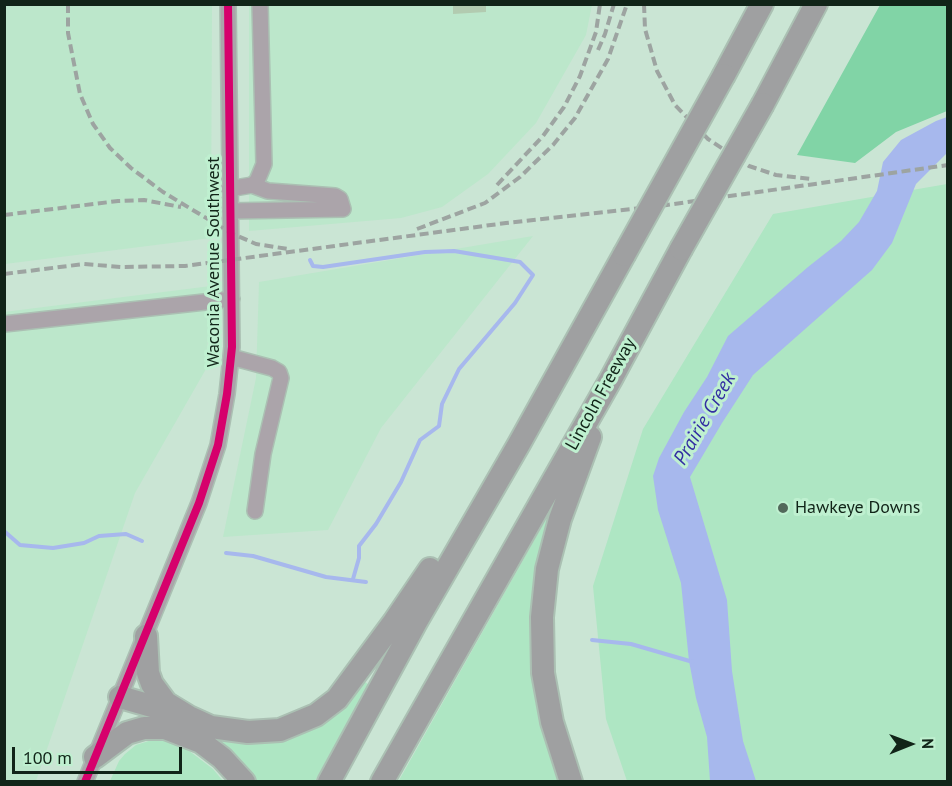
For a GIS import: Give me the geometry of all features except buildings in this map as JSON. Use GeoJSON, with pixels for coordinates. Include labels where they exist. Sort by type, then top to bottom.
{"type":"FeatureCollection","features":[{"type":"Feature","properties":{"kind":"highway"},"geometry":{"type":"LineString","coordinates":[[329,782],[762,4]]}},
{"type":"Feature","properties":{"kind":"highway","name":"Lincoln Freeway"},"geometry":{"type":"LineString","coordinates":[[382,782],[611,379],[816,4]]}},
{"type":"Feature","properties":{"kind":"highway"},"geometry":{"type":"LineString","coordinates":[[571,782],[552,722],[543,673],[542,617],[547,569],[560,519],[611,379]]}},
{"type":"Feature","properties":{"kind":"highway"},"geometry":{"type":"LineString","coordinates":[[146,636],[148,674],[152,684],[165,703],[189,717],[220,729],[264,732],[280,730],[304,722],[337,699],[394,622],[497,466],[519,444]]}},
{"type":"Feature","properties":{"kind":"highway"},"geometry":{"type":"LineString","coordinates":[[118,702],[189,717]]}},
{"type":"Feature","properties":{"kind":"highway"},"geometry":{"type":"LineString","coordinates":[[118,702],[165,728],[201,742],[222,758],[244,782]]}},
{"type":"Feature","properties":{"kind":"highway"},"geometry":{"type":"LineString","coordinates":[[95,757],[128,733],[144,729],[165,728]]}},
{"type":"Feature","properties":{"kind":"street","name":"Waconia Avenue Southwest"},"geometry":{"type":"LineString","coordinates":[[85,782],[200,503],[218,445],[231,357],[228,4]]}},
{"type":"Feature","properties":{"kind":"street"},"geometry":{"type":"LineString","coordinates":[[229,189],[252,185],[257,181],[264,164],[260,4]]}},
{"type":"Feature","properties":{"kind":"street"},"geometry":{"type":"LineString","coordinates":[[230,211],[343,209],[340,199],[335,196],[268,191],[252,185]]}},
{"type":"Feature","properties":{"kind":"street"},"geometry":{"type":"LineString","coordinates":[[4,324],[232,299]]}},
{"type":"Feature","properties":{"kind":"street"},"geometry":{"type":"LineString","coordinates":[[231,357],[272,368],[279,372],[281,378],[263,454],[255,511]]}},
{"type":"Feature","properties":{"kind":"shaded area"},"geometry":{"type":"Polygon","coordinates":[[[4,5],[212,5],[211,238],[5,264],[4,5]]]}},
{"type":"Feature","properties":{"kind":"shaded area"},"geometry":{"type":"Polygon","coordinates":[[[249,5],[592,5],[586,35],[536,123],[488,174],[442,207],[401,218],[249,231],[249,5]]]}},
{"type":"Feature","properties":{"kind":"shaded area","name":"Hawkeye Downs"},"geometry":{"type":"Polygon","coordinates":[[[947,184],[947,781],[627,781],[606,719],[593,586],[643,429],[773,214],[947,184]]]}},
{"type":"Feature","properties":{"kind":"shaded area"},"geometry":{"type":"Polygon","coordinates":[[[533,236],[381,428],[328,530],[223,537],[256,378],[259,282],[533,236]]]}},
{"type":"Feature","properties":{"kind":"shaded area"},"geometry":{"type":"Polygon","coordinates":[[[211,286],[206,369],[135,493],[36,781],[5,781],[4,312],[211,286]]]}},
{"type":"Feature","properties":{"kind":"shaded area"},"geometry":{"type":"Polygon","coordinates":[[[550,512],[552,513],[538,567],[561,781],[398,782],[550,512]]]}},
{"type":"Feature","properties":{"kind":"shaded area"},"geometry":{"type":"Polygon","coordinates":[[[365,682],[369,685],[315,781],[255,781],[235,755],[208,735],[222,739],[350,700],[365,682]]]}},
{"type":"Feature","properties":{"kind":"shaded area"},"geometry":{"type":"Polygon","coordinates":[[[155,739],[170,742],[188,750],[213,769],[223,781],[110,781],[119,761],[125,754],[136,745],[155,739]]]}},
{"type":"Feature","properties":{"kind":"green space"},"geometry":{"type":"Polygon","coordinates":[[[880,5],[947,5],[947,111],[896,132],[855,163],[797,155],[880,5]]]}},
{"type":"Feature","properties":{"kind":"water","name":"Prairie Creek"},"geometry":{"type":"Polygon","coordinates":[[[947,117],[947,153],[916,184],[892,243],[872,270],[753,375],[690,477],[727,600],[732,671],[743,741],[756,781],[710,781],[707,737],[689,661],[681,583],[658,510],[653,476],[659,458],[684,412],[707,377],[728,336],[841,241],[859,222],[877,191],[883,162],[901,140],[947,117]]]}},
{"type":"Feature","properties":{"kind":"waterway"},"geometry":{"type":"LineString","coordinates":[[310,260],[313,266],[323,267],[425,252],[454,251],[520,262],[533,275],[515,303],[459,369],[442,404],[439,426],[420,440],[401,482],[376,524],[359,546],[359,558],[353,579]]}},
{"type":"Feature","properties":{"kind":"waterway"},"geometry":{"type":"LineString","coordinates":[[4,531],[20,545],[53,548],[84,543],[99,536],[126,534],[142,541]]}},
{"type":"Feature","properties":{"kind":"waterway"},"geometry":{"type":"LineString","coordinates":[[226,553],[253,556],[326,577],[366,582]]}},
{"type":"Feature","properties":{"kind":"waterway"},"geometry":{"type":"LineString","coordinates":[[592,640],[631,644],[693,662]]}},
{"type":"Feature","properties":{"kind":"railway"},"geometry":{"type":"LineString","coordinates":[[68,4],[68,33],[80,94],[93,124],[110,148],[131,168],[163,192],[231,233],[256,244],[288,249]]}},
{"type":"Feature","properties":{"kind":"railway"},"geometry":{"type":"LineString","coordinates":[[497,185],[543,136],[564,107],[580,76],[596,32],[600,4]]}},
{"type":"Feature","properties":{"kind":"railway"},"geometry":{"type":"LineString","coordinates":[[598,50],[614,4]]}},
{"type":"Feature","properties":{"kind":"railway"},"geometry":{"type":"LineString","coordinates":[[417,229],[485,203],[520,177],[553,145],[575,118],[608,59],[627,4]]}},
{"type":"Feature","properties":{"kind":"railway"},"geometry":{"type":"LineString","coordinates":[[644,4],[645,29],[657,71],[675,105],[708,139],[749,166],[776,175],[812,179]]}},
{"type":"Feature","properties":{"kind":"railway"},"geometry":{"type":"LineString","coordinates":[[4,274],[84,264],[121,267],[185,266],[506,223],[667,205],[948,165]]}},
{"type":"Feature","properties":{"kind":"railway"},"geometry":{"type":"LineString","coordinates":[[4,215],[118,201],[144,200],[181,207]]}},
{"type":"Feature","properties":{"kind":"cycle path"},"geometry":{"type":"LineString","coordinates":[[85,782],[199,503],[218,445],[232,347],[228,4]]}},
{"type":"Feature","properties":{"kind":"place","name":"Hawkeye Downs"},"geometry":{"type":"Point","coordinates":[783,508]}}]}
